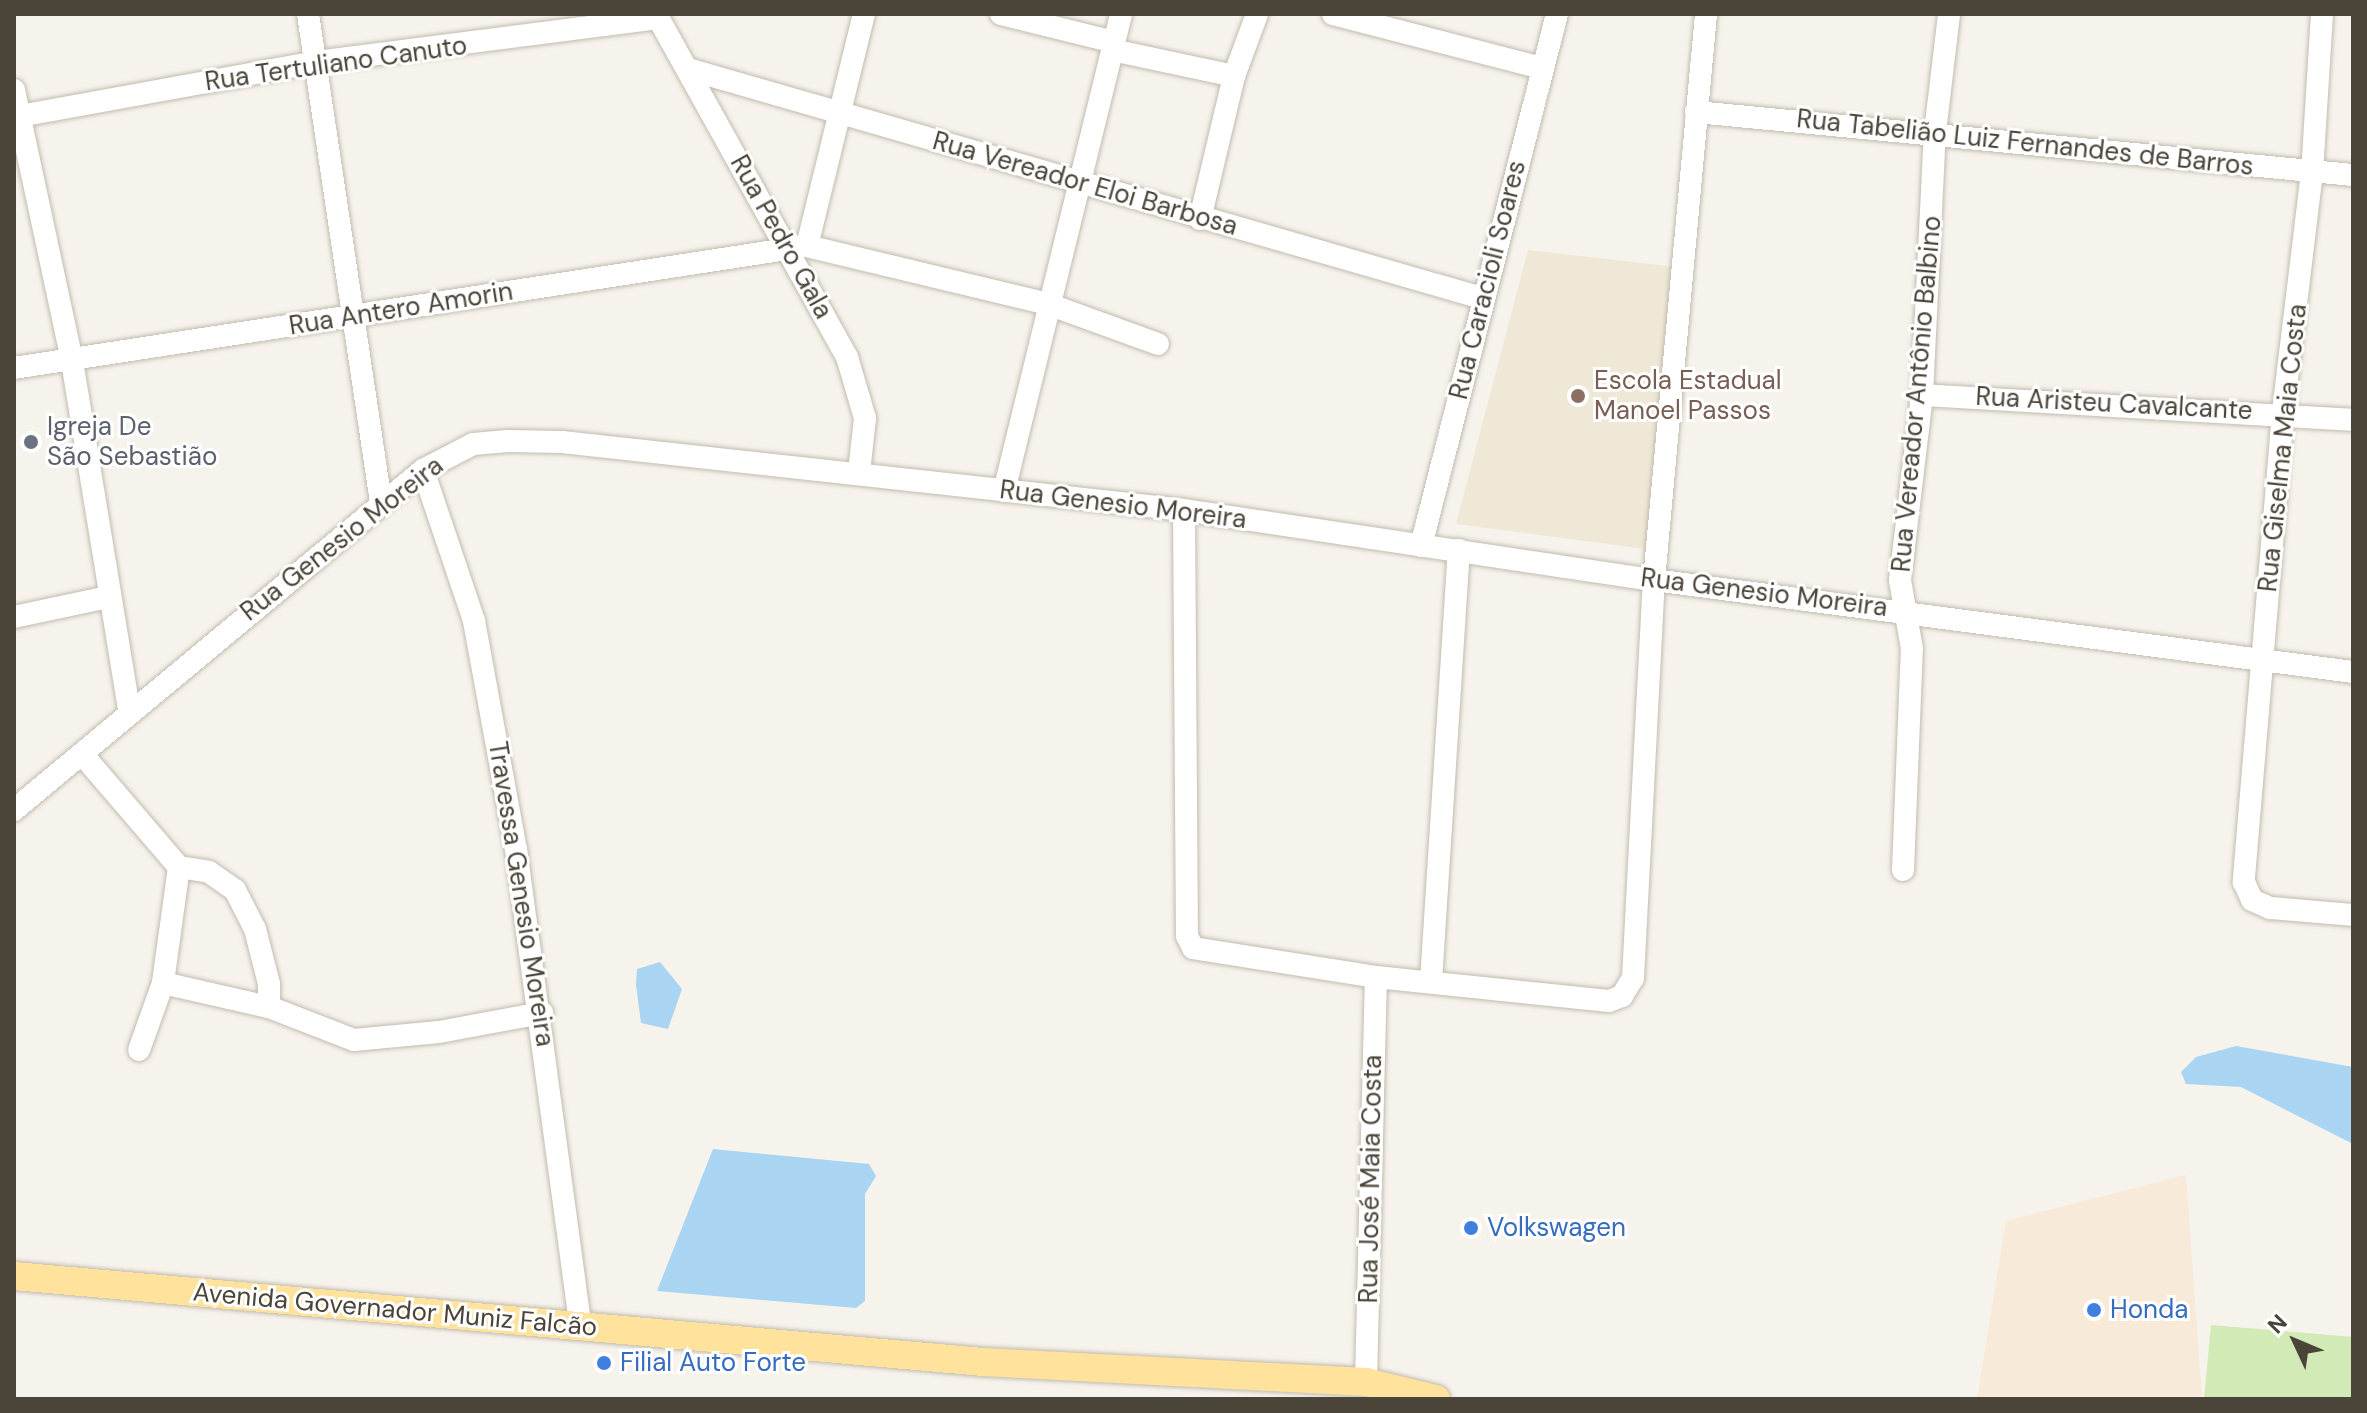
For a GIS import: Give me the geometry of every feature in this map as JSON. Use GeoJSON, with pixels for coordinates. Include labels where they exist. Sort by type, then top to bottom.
{"type":"FeatureCollection","features":[{"type":"Feature","properties":{"kind":"main road","name":"Avenida Governador Muniz Falcão"},"geometry":{"type":"LineString","coordinates":[[14,1276],[983,1362],[1366,1382],[1436,1399]]}},
{"type":"Feature","properties":{"kind":"main road","name":"Avenida Governador Muniz Falcão"},"geometry":{"type":"LineString","coordinates":[[1254,1378],[1322,1399]]}},
{"type":"Feature","properties":{"kind":"street"},"geometry":{"type":"LineString","coordinates":[[308,14],[381,503]]}},
{"type":"Feature","properties":{"kind":"street"},"geometry":{"type":"LineString","coordinates":[[864,14],[797,247],[1048,304],[1158,344]]}},
{"type":"Feature","properties":{"kind":"street"},"geometry":{"type":"LineString","coordinates":[[1001,14],[1234,76]]}},
{"type":"Feature","properties":{"kind":"street"},"geometry":{"type":"LineString","coordinates":[[1004,491],[1077,183],[1121,14]]}},
{"type":"Feature","properties":{"kind":"street"},"geometry":{"type":"LineString","coordinates":[[1200,219],[1234,76],[1257,14]]}},
{"type":"Feature","properties":{"kind":"street"},"geometry":{"type":"LineString","coordinates":[[1333,14],[1542,68]]}},
{"type":"Feature","properties":{"kind":"street","name":"Rua Caracioli Soares"},"geometry":{"type":"LineString","coordinates":[[1421,546],[1557,14]]}},
{"type":"Feature","properties":{"kind":"street"},"geometry":{"type":"LineString","coordinates":[[1184,510],[1187,936],[1193,948],[1376,977],[1609,1001],[1622,996],[1633,978],[1654,580],[1706,14]]}},
{"type":"Feature","properties":{"kind":"street","name":"Rua Vereador Antônio Balbino"},"geometry":{"type":"LineString","coordinates":[[1903,870],[1912,649],[1900,580],[1922,395],[1935,132],[1949,14]]}},
{"type":"Feature","properties":{"kind":"street","name":"Rua Giselma Maia Costa"},"geometry":{"type":"LineString","coordinates":[[2322,14],[2312,172],[2283,413],[2244,882],[2252,900],[2270,908],[2353,915]]}},
{"type":"Feature","properties":{"kind":"street","name":"Rua Tertuliano Canuto"},"geometry":{"type":"LineString","coordinates":[[17,116],[316,62],[657,16]]}},
{"type":"Feature","properties":{"kind":"street","name":"Rua Pedro Gala"},"geometry":{"type":"LineString","coordinates":[[657,16],[797,247],[860,387],[865,418],[859,472]]}},
{"type":"Feature","properties":{"kind":"street","name":"Rua Vereador Eloi Barbosa"},"geometry":{"type":"LineString","coordinates":[[688,69],[1482,298]]}},
{"type":"Feature","properties":{"kind":"street"},"geometry":{"type":"LineString","coordinates":[[14,90],[17,116],[71,355],[129,711]]}},
{"type":"Feature","properties":{"kind":"street","name":"Rua Tabelião Luiz Fernandes de Barros"},"geometry":{"type":"LineString","coordinates":[[1696,112],[1935,132],[2353,175]]}},
{"type":"Feature","properties":{"kind":"street","name":"Rua Antero Amorin"},"geometry":{"type":"LineString","coordinates":[[14,368],[71,355],[352,318],[797,247]]}},
{"type":"Feature","properties":{"kind":"street","name":"Rua Aristeu Cavalcante"},"geometry":{"type":"LineString","coordinates":[[1922,395],[2283,413],[2353,420]]}},
{"type":"Feature","properties":{"kind":"street","name":"Rua Genesio Moreira"},"geometry":{"type":"LineString","coordinates":[[14,810],[129,711],[423,470],[473,444],[508,441],[562,442],[859,472],[1184,510],[1654,580],[1906,611],[2263,664],[2353,672]]}},
{"type":"Feature","properties":{"kind":"street","name":"Travessa Genesio Moreira"},"geometry":{"type":"LineString","coordinates":[[423,470],[474,621],[542,1013],[581,1327]]}},
{"type":"Feature","properties":{"kind":"street"},"geometry":{"type":"LineString","coordinates":[[1431,981],[1459,550]]}},
{"type":"Feature","properties":{"kind":"street"},"geometry":{"type":"LineString","coordinates":[[14,617],[108,597]]}},
{"type":"Feature","properties":{"kind":"street"},"geometry":{"type":"LineString","coordinates":[[82,754],[179,867],[209,872],[235,890],[255,929],[269,984],[269,1007]]}},
{"type":"Feature","properties":{"kind":"street"},"geometry":{"type":"LineString","coordinates":[[139,1050],[163,983],[179,867]]}},
{"type":"Feature","properties":{"kind":"street","name":"Rua José Maia Costa"},"geometry":{"type":"LineString","coordinates":[[1366,1382],[1376,977]]}},
{"type":"Feature","properties":{"kind":"street"},"geometry":{"type":"LineString","coordinates":[[163,983],[269,1007],[354,1040],[439,1032],[542,1013]]}},
{"type":"Feature","properties":{"kind":"shaded area","name":"Escola Estadual Manoel Passos"},"geometry":{"type":"Polygon","coordinates":[[[1528,250],[1676,267],[1653,550],[1456,524],[1528,250]]]}},
{"type":"Feature","properties":{"kind":"shaded area","name":"Honda"},"geometry":{"type":"Polygon","coordinates":[[[2186,1175],[2202,1399],[1977,1399],[2006,1221],[2186,1175]]]}},
{"type":"Feature","properties":{"kind":"green space"},"geometry":{"type":"Polygon","coordinates":[[[2211,1325],[2353,1337],[2353,1399],[2204,1399],[2211,1325]]]}},
{"type":"Feature","properties":{"kind":"water"},"geometry":{"type":"Polygon","coordinates":[[[660,962],[682,989],[668,1029],[641,1023],[636,985],[637,969],[660,962]]]}},
{"type":"Feature","properties":{"kind":"water"},"geometry":{"type":"Polygon","coordinates":[[[2236,1046],[2353,1067],[2353,1144],[2241,1087],[2186,1084],[2181,1072],[2196,1057],[2236,1046]]]}},
{"type":"Feature","properties":{"kind":"water"},"geometry":{"type":"Polygon","coordinates":[[[713,1149],[869,1164],[876,1176],[865,1194],[865,1301],[856,1308],[657,1291],[713,1149]]]}},
{"type":"Feature","properties":{"kind":"place","name":"Escola Estadual Manoel Passos"},"geometry":{"type":"Point","coordinates":[1578,396]}},
{"type":"Feature","properties":{"kind":"place","name":"Igreja De São Sebastião"},"geometry":{"type":"Point","coordinates":[31,442]}},
{"type":"Feature","properties":{"kind":"place","name":"Volkswagen"},"geometry":{"type":"Point","coordinates":[1471,1228]}},
{"type":"Feature","properties":{"kind":"place","name":"Honda"},"geometry":{"type":"Point","coordinates":[2094,1310]}},
{"type":"Feature","properties":{"kind":"place","name":"Filial Auto Forte"},"geometry":{"type":"Point","coordinates":[604,1363]}}]}
